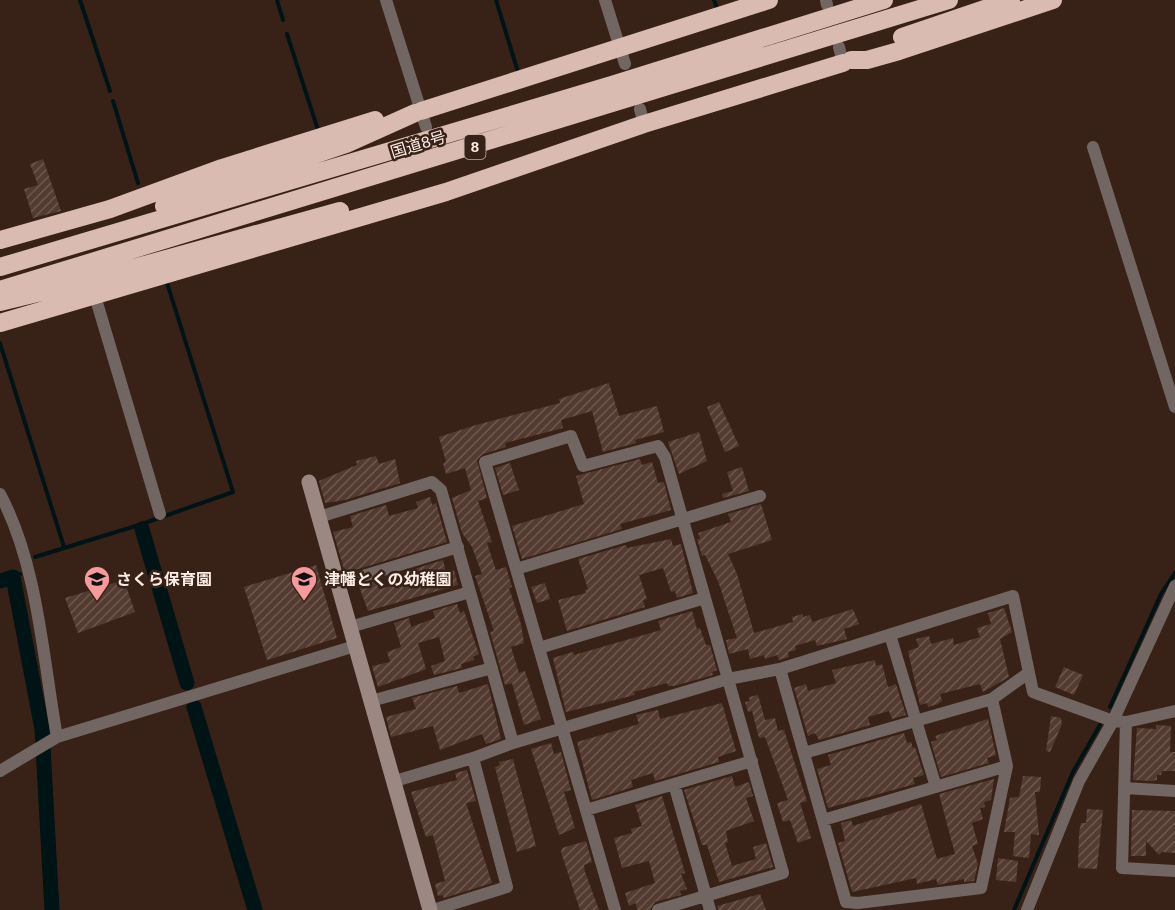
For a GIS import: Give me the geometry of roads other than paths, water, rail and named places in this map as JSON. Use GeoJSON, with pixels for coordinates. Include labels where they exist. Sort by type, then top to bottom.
{"type":"FeatureCollection","features":[{"type":"Feature","properties":{"kind":"highway"},"geometry":{"type":"LineString","coordinates":[[5,266],[21,254],[421,117],[622,56],[770,0]]}},
{"type":"Feature","properties":{"kind":"highway","name":"国道8号"},"geometry":{"type":"LineString","coordinates":[[5,266],[885,0]]}},
{"type":"Feature","properties":{"kind":"highway","name":"国道8号"},"geometry":{"type":"LineString","coordinates":[[0,290],[949,0]]}},
{"type":"Feature","properties":{"kind":"highway"},"geometry":{"type":"LineString","coordinates":[[0,323],[402,205],[484,177],[642,117],[862,52],[1011,0]]}},
{"type":"Feature","properties":{"kind":"highway"},"geometry":{"type":"LineString","coordinates":[[844,57],[867,60],[1053,0]]}},
{"type":"Feature","properties":{"kind":"highway"},"geometry":{"type":"LineString","coordinates":[[0,240],[110,209],[222,168],[374,121],[421,117]]}},
{"type":"Feature","properties":{"kind":"highway"},"geometry":{"type":"LineString","coordinates":[[0,302],[83,282],[471,173],[484,177]]}},
{"type":"Feature","properties":{"kind":"street"},"geometry":{"type":"LineString","coordinates":[[386,0],[421,117]]}},
{"type":"Feature","properties":{"kind":"street"},"geometry":{"type":"LineString","coordinates":[[606,0],[622,56]]}},
{"type":"Feature","properties":{"kind":"street"},"geometry":{"type":"LineString","coordinates":[[1094,147],[1175,407]]}},
{"type":"Feature","properties":{"kind":"street"},"geometry":{"type":"LineString","coordinates":[[95,296],[160,514]]}},
{"type":"Feature","properties":{"kind":"street"},"geometry":{"type":"LineString","coordinates":[[615,910],[485,462],[571,436],[583,466],[658,446],[665,457],[783,873],[658,910]]}},
{"type":"Feature","properties":{"kind":"street"},"geometry":{"type":"LineString","coordinates":[[309,482],[432,910],[507,887],[473,758]]}},
{"type":"Feature","properties":{"kind":"street"},"geometry":{"type":"LineString","coordinates":[[319,517],[432,482],[441,490],[513,742]]}},
{"type":"Feature","properties":{"kind":"street"},"geometry":{"type":"LineString","coordinates":[[0,494],[13,519],[28,571],[57,737]]}},
{"type":"Feature","properties":{"kind":"street"},"geometry":{"type":"LineString","coordinates":[[516,569],[760,496]]}},
{"type":"Feature","properties":{"kind":"street"},"geometry":{"type":"LineString","coordinates":[[338,584],[458,547]]}},
{"type":"Feature","properties":{"kind":"street"},"geometry":{"type":"LineString","coordinates":[[1028,910],[1079,781],[1119,722],[1175,586]]}},
{"type":"Feature","properties":{"kind":"street"},"geometry":{"type":"LineString","coordinates":[[350,627],[470,592]]}},
{"type":"Feature","properties":{"kind":"street"},"geometry":{"type":"LineString","coordinates":[[394,781],[473,758],[513,742],[728,679],[780,669],[1013,596],[1033,692],[1119,722],[1175,711]]}},
{"type":"Feature","properties":{"kind":"street"},"geometry":{"type":"LineString","coordinates":[[538,648],[705,598]]}},
{"type":"Feature","properties":{"kind":"street"},"geometry":{"type":"LineString","coordinates":[[890,634],[936,787]]}},
{"type":"Feature","properties":{"kind":"street"},"geometry":{"type":"LineString","coordinates":[[0,771],[57,737],[355,646]]}},
{"type":"Feature","properties":{"kind":"street"},"geometry":{"type":"LineString","coordinates":[[371,701],[492,668]]}},
{"type":"Feature","properties":{"kind":"street"},"geometry":{"type":"LineString","coordinates":[[780,669],[846,902],[858,903],[981,888],[1007,766],[992,699]]}},
{"type":"Feature","properties":{"kind":"street"},"geometry":{"type":"LineString","coordinates":[[804,753],[992,699],[1028,674]]}},
{"type":"Feature","properties":{"kind":"street"},"geometry":{"type":"LineString","coordinates":[[1119,722],[1124,788],[1122,868],[1175,871]]}},
{"type":"Feature","properties":{"kind":"street"},"geometry":{"type":"LineString","coordinates":[[586,810],[752,761]]}},
{"type":"Feature","properties":{"kind":"street"},"geometry":{"type":"LineString","coordinates":[[823,820],[1007,766]]}},
{"type":"Feature","properties":{"kind":"street"},"geometry":{"type":"LineString","coordinates":[[674,784],[710,910]]}},
{"type":"Feature","properties":{"kind":"street"},"geometry":{"type":"LineString","coordinates":[[1124,788],[1175,791]]}},
{"type":"Feature","properties":{"kind":"waterway"},"geometry":{"type":"LineString","coordinates":[[80,0],[110,91]]}},
{"type":"Feature","properties":{"kind":"waterway"},"geometry":{"type":"LineString","coordinates":[[277,0],[283,20]]}},
{"type":"Feature","properties":{"kind":"waterway"},"geometry":{"type":"LineString","coordinates":[[496,0],[518,72]]}},
{"type":"Feature","properties":{"kind":"waterway"},"geometry":{"type":"LineString","coordinates":[[714,0],[717,8]]}},
{"type":"Feature","properties":{"kind":"waterway"},"geometry":{"type":"LineString","coordinates":[[287,34],[318,130]]}},
{"type":"Feature","properties":{"kind":"waterway"},"geometry":{"type":"LineString","coordinates":[[113,101],[138,183]]}},
{"type":"Feature","properties":{"kind":"waterway"},"geometry":{"type":"LineString","coordinates":[[142,529],[142,524],[233,492],[167,283]]}},
{"type":"Feature","properties":{"kind":"waterway"},"geometry":{"type":"LineString","coordinates":[[0,343],[64,547]]}},
{"type":"Feature","properties":{"kind":"waterway"},"geometry":{"type":"LineString","coordinates":[[35,557],[142,524]]}},
{"type":"Feature","properties":{"kind":"waterway"},"geometry":{"type":"LineString","coordinates":[[142,529],[187,683]]}},
{"type":"Feature","properties":{"kind":"waterway"},"geometry":{"type":"LineString","coordinates":[[1110,707],[1161,594],[1175,573]]}},
{"type":"Feature","properties":{"kind":"waterway"},"geometry":{"type":"LineString","coordinates":[[13,577],[20,574]]}},
{"type":"Feature","properties":{"kind":"waterway"},"geometry":{"type":"LineString","coordinates":[[0,581],[13,577],[42,729],[52,910]]}},
{"type":"Feature","properties":{"kind":"waterway"},"geometry":{"type":"LineString","coordinates":[[194,707],[255,910]]}},
{"type":"Feature","properties":{"kind":"waterway"},"geometry":{"type":"LineString","coordinates":[[1014,910],[1073,772],[1100,725]]}},
{"type":"Feature","properties":{"kind":"place","name":"さくら保育園"},"geometry":{"type":"Point","coordinates":[97,602]}},
{"type":"Feature","properties":{"kind":"place","name":"津幡とくの幼稚園"},"geometry":{"type":"Point","coordinates":[304,602]}}]}
